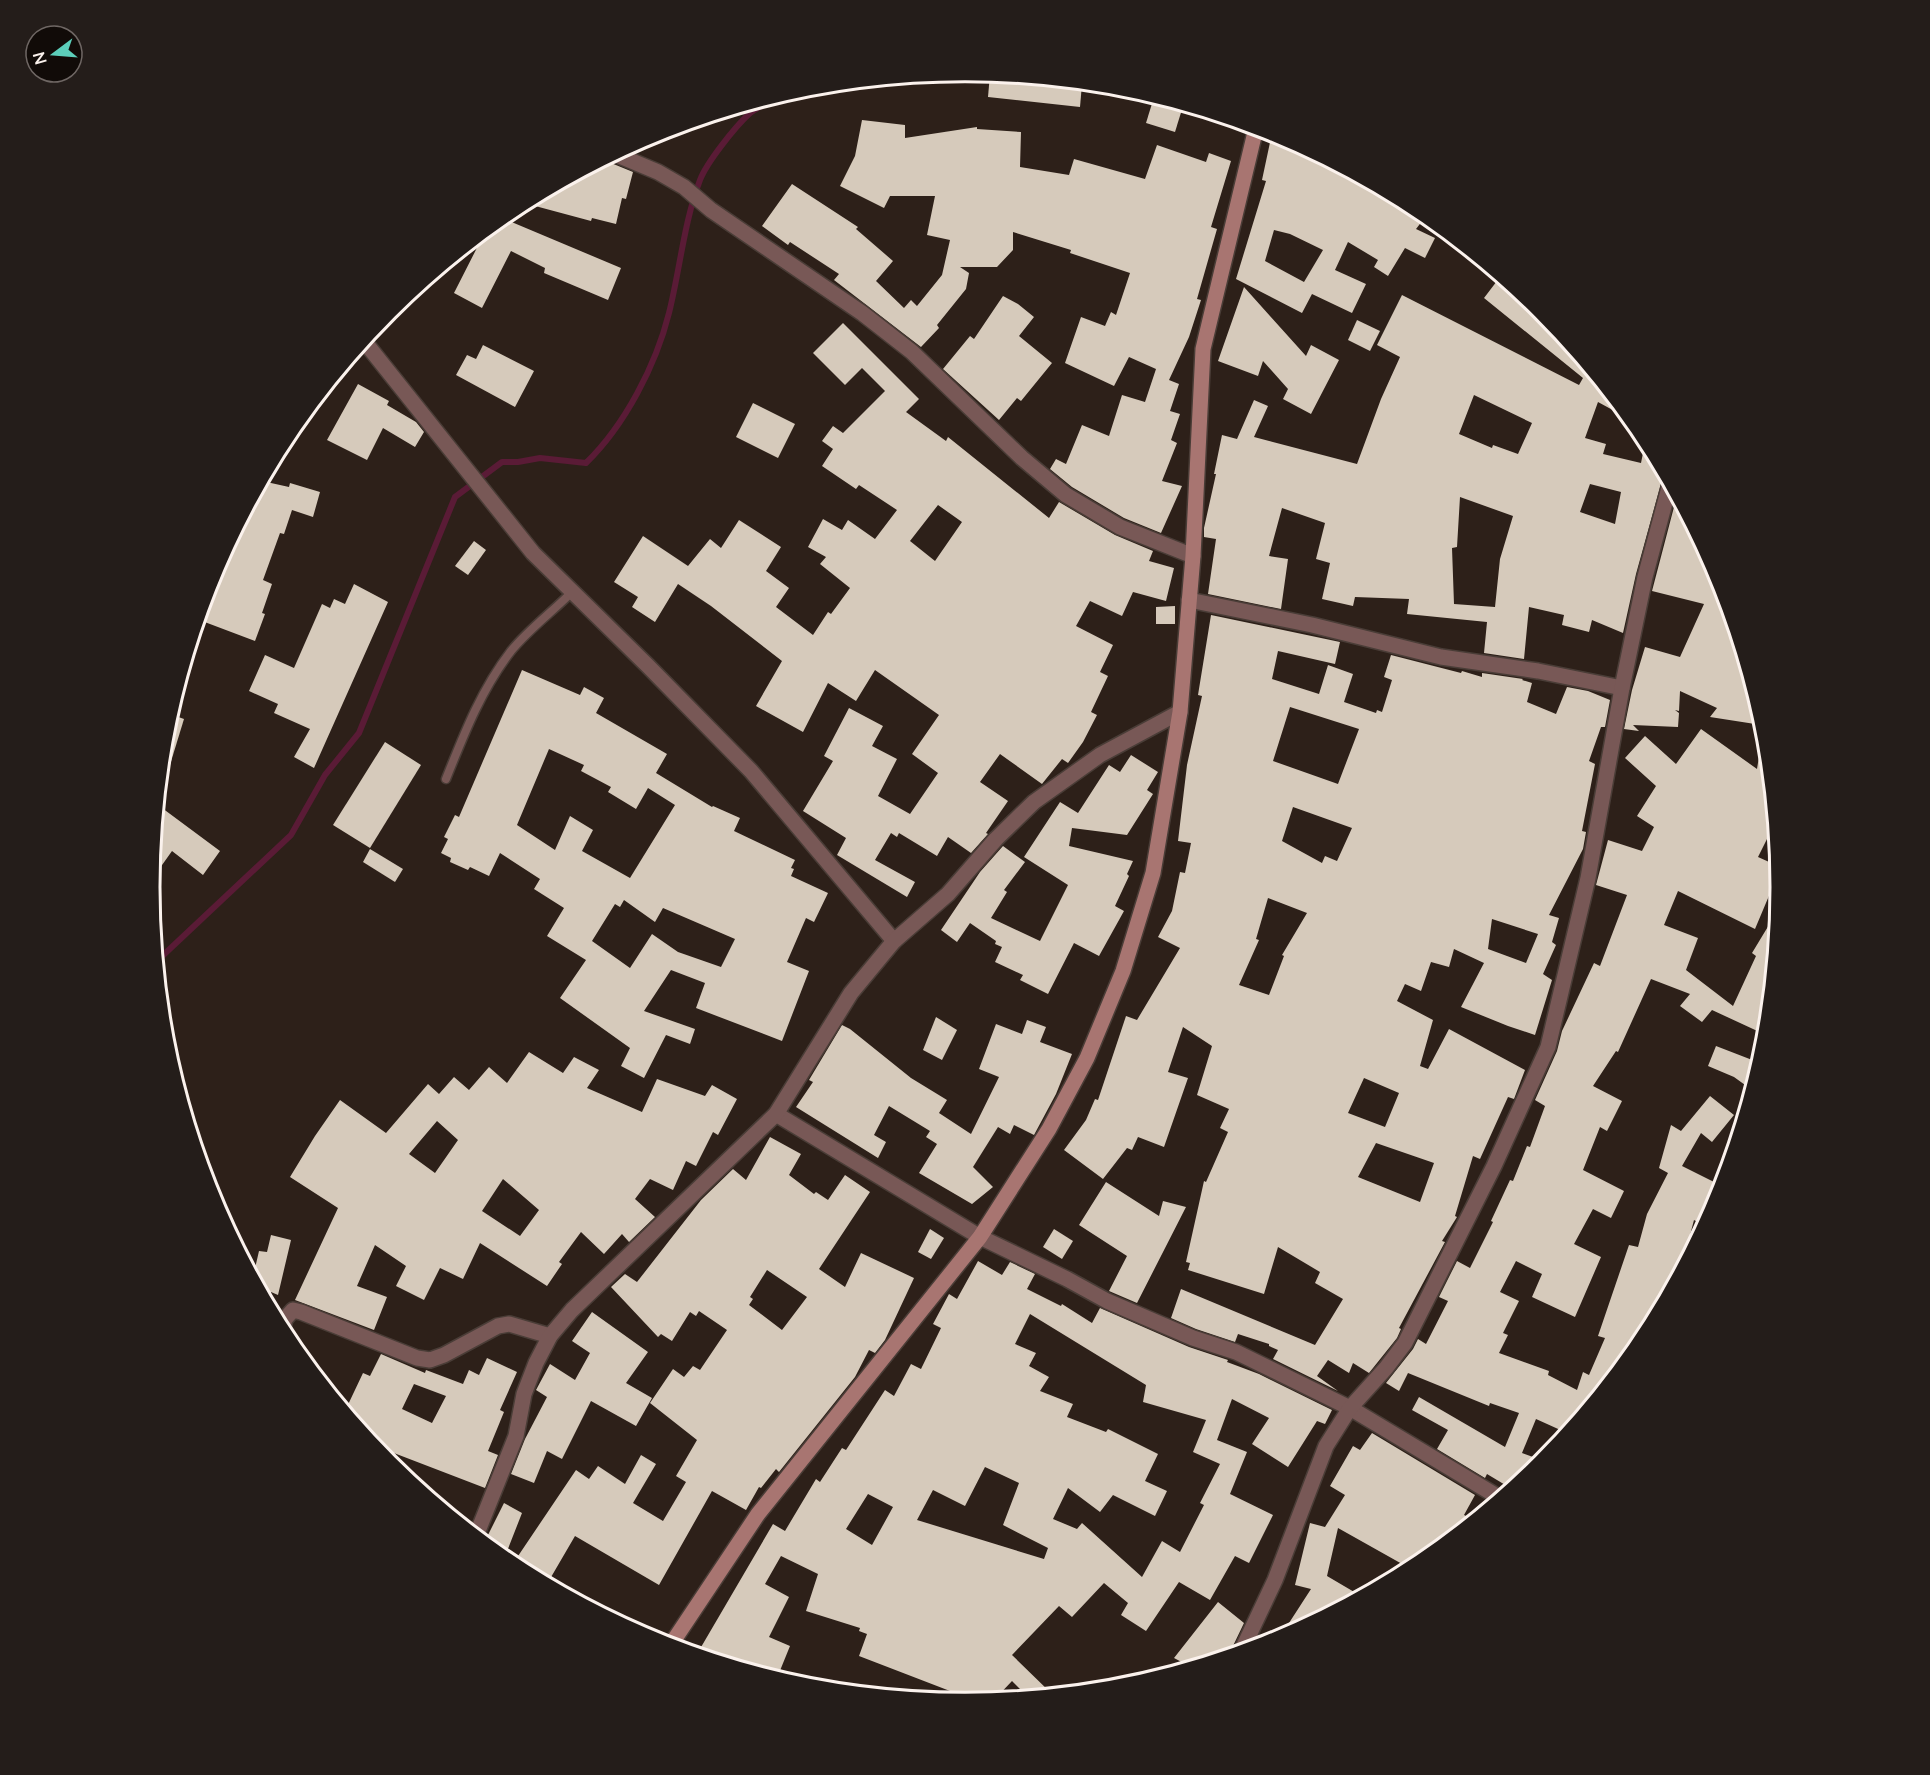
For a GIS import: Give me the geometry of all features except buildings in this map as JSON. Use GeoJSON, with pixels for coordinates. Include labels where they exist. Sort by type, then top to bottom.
{"type":"FeatureCollection","features":[{"type":"Feature","properties":{"kind":"street"},"geometry":{"type":"LineString","coordinates":[[675,1638],[758,1514],[980,1237],[1049,1129],[1087,1058],[1123,971],[1153,873],[1180,712],[1193,556],[1203,349],[1254,137]]}},
{"type":"Feature","properties":{"kind":"street"},"geometry":{"type":"LineString","coordinates":[[626,158],[658,172],[684,187],[711,210],[862,313],[912,352],[1022,458],[1066,495],[1120,527],[1193,556]]}},
{"type":"Feature","properties":{"kind":"street"},"geometry":{"type":"LineString","coordinates":[[369,347],[486,497],[533,553],[752,771],[894,941]]}},
{"type":"Feature","properties":{"kind":"street"},"geometry":{"type":"LineString","coordinates":[[1246,1641],[1275,1580],[1326,1446],[1350,1408],[1405,1343],[1494,1166],[1548,1047],[1588,878],[1622,688],[1645,577],[1667,495]]}},
{"type":"Feature","properties":{"kind":"street"},"geometry":{"type":"LineString","coordinates":[[1189,600],[1312,625],[1441,657],[1538,671],[1622,688]]}},
{"type":"Feature","properties":{"kind":"street"},"geometry":{"type":"LineString","coordinates":[[479,1529],[516,1436],[524,1394],[536,1363],[550,1336],[572,1310],[776,1114],[851,993],[894,941],[948,894],[996,839],[1034,802],[1100,755],[1180,712]]}},
{"type":"Feature","properties":{"kind":"street"},"geometry":{"type":"LineString","coordinates":[[776,1114],[980,1237],[1107,1301],[1193,1338],[1236,1352],[1350,1408],[1494,1494]]}},
{"type":"Feature","properties":{"kind":"street"},"geometry":{"type":"LineString","coordinates":[[286,1319],[293,1310],[301,1312],[417,1358],[430,1360],[498,1326],[509,1324],[550,1336]]}},
{"type":"Feature","properties":{"kind":"lane"},"geometry":{"type":"LineString","coordinates":[[446,779],[473,712],[492,678],[513,649],[571,593]]}},
{"type":"Feature","properties":{"kind":"waterway"},"geometry":{"type":"LineString","coordinates":[[163,955],[291,835],[325,775],[359,733],[455,497],[502,462],[540,458],[586,463],[614,431],[637,393],[663,333],[690,212],[700,180],[722,145],[752,111]]}}]}
